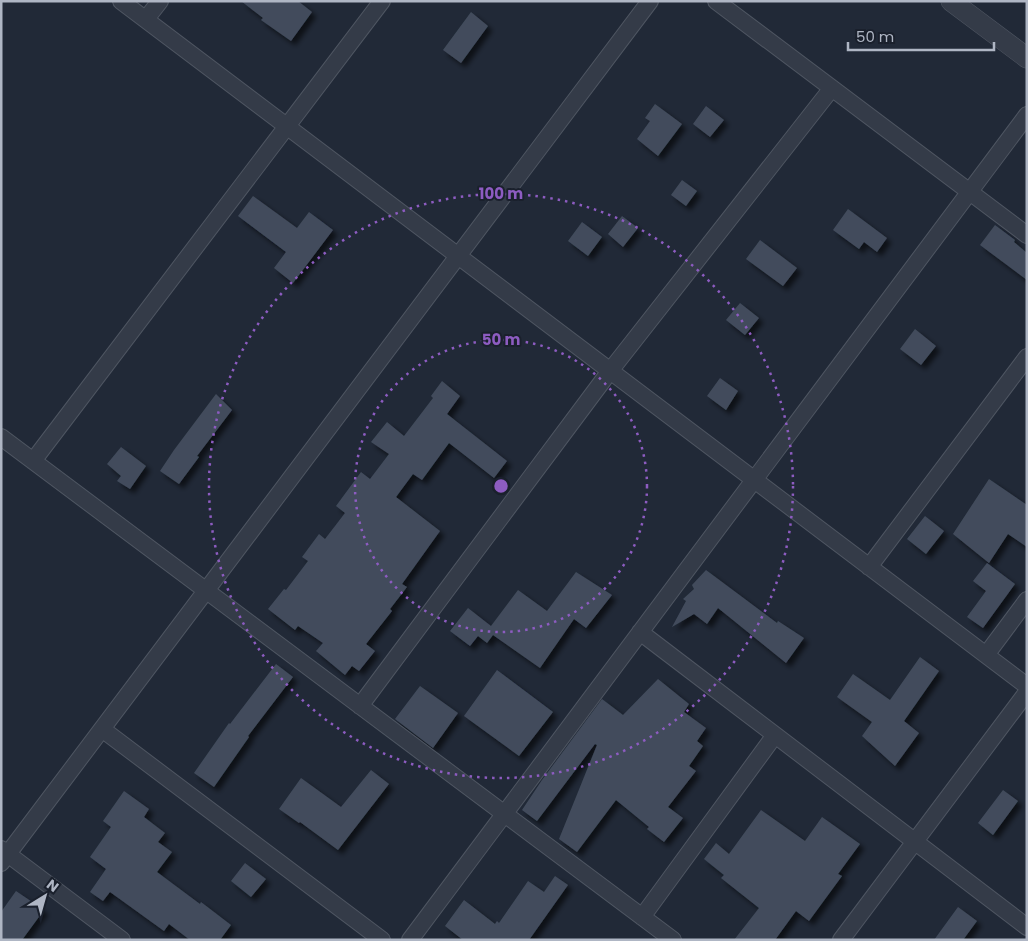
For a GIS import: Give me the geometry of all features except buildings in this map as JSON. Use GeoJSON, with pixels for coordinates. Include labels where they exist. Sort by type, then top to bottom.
{"type":"FeatureCollection","features":[{"type":"Feature","properties":{"kind":"street"},"geometry":{"type":"LineString","coordinates":[[121,1],[1027,686]]}},
{"type":"Feature","properties":{"kind":"street"},"geometry":{"type":"LineString","coordinates":[[146,20],[160,1]]}},
{"type":"Feature","properties":{"kind":"street"},"geometry":{"type":"LineString","coordinates":[[34,461],[382,1]]}},
{"type":"Feature","properties":{"kind":"street"},"geometry":{"type":"LineString","coordinates":[[122,940],[3,855],[102,729],[650,1]]}},
{"type":"Feature","properties":{"kind":"street"},"geometry":{"type":"LineString","coordinates":[[716,1],[1027,235]]}},
{"type":"Feature","properties":{"kind":"street"},"geometry":{"type":"LineString","coordinates":[[951,1],[1027,58]]}},
{"type":"Feature","properties":{"kind":"street"},"geometry":{"type":"LineString","coordinates":[[360,706],[610,371],[832,88]]}},
{"type":"Feature","properties":{"kind":"street"},"geometry":{"type":"LineString","coordinates":[[410,940],[1027,115]]}},
{"type":"Feature","properties":{"kind":"street"},"geometry":{"type":"LineString","coordinates":[[869,567],[1027,357]]}},
{"type":"Feature","properties":{"kind":"street"},"geometry":{"type":"LineString","coordinates":[[1,437],[673,940]]}},
{"type":"Feature","properties":{"kind":"street"},"geometry":{"type":"LineString","coordinates":[[986,655],[1027,600]]}},
{"type":"Feature","properties":{"kind":"street"},"geometry":{"type":"LineString","coordinates":[[640,632],[1027,927]]}},
{"type":"Feature","properties":{"kind":"street"},"geometry":{"type":"LineString","coordinates":[[841,940],[1027,692]]}},
{"type":"Feature","properties":{"kind":"street"},"geometry":{"type":"LineString","coordinates":[[102,729],[382,940]]}},
{"type":"Feature","properties":{"kind":"street"},"geometry":{"type":"LineString","coordinates":[[642,917],[775,735]]}}]}
